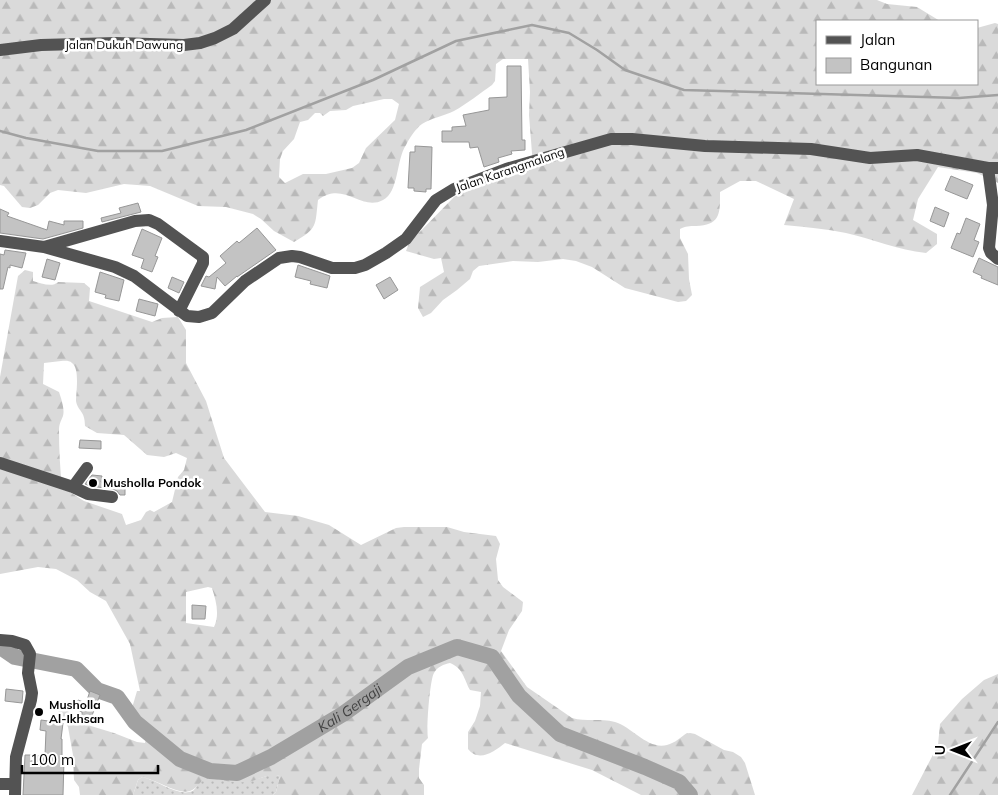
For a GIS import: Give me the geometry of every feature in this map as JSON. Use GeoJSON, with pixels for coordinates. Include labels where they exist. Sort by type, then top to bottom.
{"type":"FeatureCollection","features":[{"type":"Feature","properties":{"kind":"street","name":"Jalan Dukuh Dawung"},"geometry":{"type":"LineString","coordinates":[[0,50],[41,45],[116,43],[184,45],[200,43],[233,29],[265,0]]}},
{"type":"Feature","properties":{"kind":"street","name":"Jalan Karangmalang"},"geometry":{"type":"LineString","coordinates":[[0,241],[44,247],[125,271],[179,311],[193,318],[212,314],[245,281],[278,258],[300,257],[332,268],[355,268],[365,265],[406,239],[436,200],[454,189],[506,169],[611,139],[632,139],[705,146],[811,148],[870,158],[917,155],[993,168]]}},
{"type":"Feature","properties":{"kind":"street"},"geometry":{"type":"LineString","coordinates":[[993,168],[992,231],[989,248],[991,253],[998,259]]}},
{"type":"Feature","properties":{"kind":"street"},"geometry":{"type":"LineString","coordinates":[[44,247],[135,221],[149,220],[158,224],[202,257],[203,263],[179,311]]}},
{"type":"Feature","properties":{"kind":"street"},"geometry":{"type":"LineString","coordinates":[[0,463],[73,487],[88,494],[112,497]]}},
{"type":"Feature","properties":{"kind":"street"},"geometry":{"type":"LineString","coordinates":[[73,487],[87,468]]}},
{"type":"Feature","properties":{"kind":"street"},"geometry":{"type":"LineString","coordinates":[[0,640],[25,645],[30,654],[28,673],[32,693],[16,757],[15,789],[0,784]]}},
{"type":"Feature","properties":{"kind":"green space"},"geometry":{"type":"Polygon","coordinates":[[[0,0],[877,0],[887,4],[917,7],[938,20],[816,20],[816,85],[978,85],[978,28],[995,23],[998,24],[998,183],[977,173],[938,167],[918,199],[913,220],[937,234],[937,244],[926,253],[846,233],[784,225],[794,199],[756,181],[740,181],[720,192],[719,212],[715,220],[704,225],[688,226],[680,229],[680,238],[688,254],[692,295],[686,301],[678,302],[625,288],[592,267],[576,261],[563,259],[538,262],[513,261],[479,266],[473,271],[470,279],[443,300],[431,313],[423,317],[418,308],[420,287],[444,272],[441,258],[434,259],[406,251],[409,243],[454,197],[488,179],[533,166],[529,115],[528,59],[503,59],[496,64],[495,81],[492,85],[454,111],[422,124],[415,131],[403,151],[395,183],[388,196],[383,200],[375,203],[344,194],[327,195],[318,200],[314,226],[294,242],[274,231],[253,214],[226,207],[198,206],[150,186],[124,184],[86,193],[58,190],[50,193],[38,205],[30,208],[22,207],[4,186],[0,185],[0,0]],[[384,99],[353,106],[346,110],[330,111],[323,116],[320,113],[315,113],[308,120],[300,122],[294,139],[283,151],[280,159],[279,177],[285,183],[303,174],[326,174],[352,168],[359,163],[366,148],[395,120],[399,104],[392,99],[384,99]]]}},
{"type":"Feature","properties":{"kind":"green space"},"geometry":{"type":"Polygon","coordinates":[[[25,270],[33,272],[33,281],[43,284],[53,285],[58,282],[84,283],[90,288],[89,301],[152,322],[162,318],[178,317],[186,330],[186,363],[206,401],[224,458],[265,512],[298,516],[329,525],[361,545],[396,528],[404,527],[447,527],[464,532],[496,536],[500,544],[496,559],[498,580],[503,587],[523,602],[522,611],[509,630],[501,651],[527,687],[572,718],[615,722],[653,744],[667,745],[687,733],[695,734],[724,750],[733,752],[741,757],[745,763],[755,795],[641,795],[592,770],[505,743],[487,754],[477,755],[472,753],[468,749],[468,732],[475,721],[480,706],[481,692],[470,690],[463,674],[450,663],[439,667],[435,671],[431,684],[428,738],[422,744],[419,769],[419,778],[424,785],[424,795],[273,795],[276,792],[280,776],[275,775],[241,782],[226,781],[207,776],[195,788],[185,792],[142,777],[138,780],[133,795],[80,795],[79,787],[74,780],[73,755],[68,727],[58,711],[61,708],[68,711],[81,723],[137,742],[145,743],[146,738],[138,732],[131,722],[132,708],[137,691],[140,691],[130,644],[106,601],[90,592],[77,580],[56,569],[38,567],[0,574],[0,377],[18,276],[25,270]],[[69,361],[44,363],[43,384],[59,392],[63,407],[63,416],[59,430],[62,487],[84,501],[122,514],[126,525],[141,520],[146,512],[150,510],[154,512],[172,502],[178,477],[184,470],[187,458],[176,453],[164,457],[147,455],[124,435],[97,433],[85,426],[83,414],[76,401],[76,370],[69,361]],[[208,587],[186,592],[186,623],[214,627],[217,608],[212,588],[208,587]]]}},
{"type":"Feature","properties":{"kind":"green space"},"geometry":{"type":"Polygon","coordinates":[[[998,674],[998,795],[912,795],[938,745],[940,724],[962,699],[984,680],[998,674]]]}},
{"type":"Feature","properties":{"kind":"green space"},"geometry":{"type":"Polygon","coordinates":[[[272,774],[280,776],[276,792],[273,795],[133,795],[138,780],[142,777],[178,791],[189,792],[196,788],[200,780],[207,776],[232,781],[247,781],[272,774]]]}},
{"type":"Feature","properties":{"kind":"building"},"geometry":{"type":"Polygon","coordinates":[[[507,66],[521,66],[522,140],[525,140],[525,150],[511,151],[512,154],[498,158],[499,162],[484,167],[478,147],[470,148],[469,142],[442,142],[442,131],[452,131],[452,127],[466,126],[463,115],[489,110],[489,98],[507,97],[507,66]]]}},
{"type":"Feature","properties":{"kind":"building"},"geometry":{"type":"Polygon","coordinates":[[[415,146],[432,147],[431,189],[426,189],[426,192],[414,191],[414,188],[408,188],[410,152],[415,152],[415,146]]]}},
{"type":"Feature","properties":{"kind":"building"},"geometry":{"type":"Polygon","coordinates":[[[951,176],[973,185],[967,199],[945,190],[951,176]]]}},
{"type":"Feature","properties":{"kind":"building"},"geometry":{"type":"Polygon","coordinates":[[[138,203],[141,212],[102,222],[101,218],[121,213],[119,208],[138,203]]]}},
{"type":"Feature","properties":{"kind":"building"},"geometry":{"type":"Polygon","coordinates":[[[935,207],[949,213],[944,227],[930,221],[935,207]]]}},
{"type":"Feature","properties":{"kind":"building"},"geometry":{"type":"Polygon","coordinates":[[[0,209],[9,213],[7,216],[47,230],[49,221],[64,225],[64,221],[83,221],[83,228],[43,239],[0,233],[0,209]]]}},
{"type":"Feature","properties":{"kind":"building"},"geometry":{"type":"Polygon","coordinates":[[[966,218],[980,224],[974,240],[979,242],[973,257],[951,248],[957,233],[960,234],[966,218]]]}},
{"type":"Feature","properties":{"kind":"building"},"geometry":{"type":"Polygon","coordinates":[[[257,228],[276,250],[225,286],[217,277],[215,289],[201,286],[206,276],[209,277],[226,263],[220,256],[237,241],[239,243],[257,228]]]}},
{"type":"Feature","properties":{"kind":"building"},"geometry":{"type":"Polygon","coordinates":[[[142,229],[162,238],[155,256],[158,257],[152,272],[141,268],[144,259],[132,255],[142,229]]]}},
{"type":"Feature","properties":{"kind":"building"},"geometry":{"type":"Polygon","coordinates":[[[5,250],[26,253],[22,268],[10,265],[10,268],[8,267],[3,289],[0,289],[0,254],[4,255],[5,250]]]}},
{"type":"Feature","properties":{"kind":"building"},"geometry":{"type":"Polygon","coordinates":[[[979,258],[998,267],[998,285],[981,278],[982,276],[973,272],[979,258]]]}},
{"type":"Feature","properties":{"kind":"building"},"geometry":{"type":"Polygon","coordinates":[[[47,259],[60,263],[55,280],[42,277],[47,259]]]}},
{"type":"Feature","properties":{"kind":"building"},"geometry":{"type":"Polygon","coordinates":[[[298,265],[330,276],[327,288],[310,284],[311,281],[295,277],[298,265]]]}},
{"type":"Feature","properties":{"kind":"building"},"geometry":{"type":"Polygon","coordinates":[[[100,272],[124,280],[119,301],[105,298],[106,295],[95,292],[100,272]]]}},
{"type":"Feature","properties":{"kind":"building"},"geometry":{"type":"Polygon","coordinates":[[[172,277],[184,282],[179,293],[168,288],[172,277]]]}},
{"type":"Feature","properties":{"kind":"building"},"geometry":{"type":"Polygon","coordinates":[[[390,277],[398,290],[384,299],[376,285],[390,277]]]}},
{"type":"Feature","properties":{"kind":"building"},"geometry":{"type":"Polygon","coordinates":[[[139,299],[158,304],[155,316],[136,311],[139,299]]]}},
{"type":"Feature","properties":{"kind":"building"},"geometry":{"type":"Polygon","coordinates":[[[80,440],[101,441],[101,449],[79,448],[80,440]]]}},
{"type":"Feature","properties":{"kind":"building"},"geometry":{"type":"Polygon","coordinates":[[[92,475],[102,476],[101,482],[125,482],[125,495],[120,495],[113,489],[85,484],[92,475]]]}},
{"type":"Feature","properties":{"kind":"building"},"geometry":{"type":"Polygon","coordinates":[[[192,605],[206,606],[205,619],[192,619],[192,605]]]}},
{"type":"Feature","properties":{"kind":"building"},"geometry":{"type":"Polygon","coordinates":[[[6,689],[23,691],[22,703],[5,701],[6,689]]]}},
{"type":"Feature","properties":{"kind":"building"},"geometry":{"type":"Polygon","coordinates":[[[90,691],[100,695],[91,718],[82,715],[82,712],[74,709],[78,700],[86,703],[90,691]]]}},
{"type":"Feature","properties":{"kind":"building"},"geometry":{"type":"Polygon","coordinates":[[[41,720],[63,723],[61,739],[62,760],[64,760],[63,795],[23,795],[25,755],[45,755],[46,731],[40,730],[41,720]]]}},
{"type":"Feature","properties":{"kind":"waterway"},"geometry":{"type":"LineString","coordinates":[[0,131],[26,138],[98,151],[162,151],[246,130],[373,80],[456,41],[532,25],[569,33],[625,70],[684,90],[959,98],[998,95]]}},
{"type":"Feature","properties":{"kind":"waterway","name":"Kali Gergaji"},"geometry":{"type":"LineString","coordinates":[[0,647],[15,657],[76,669],[97,690],[117,697],[135,722],[180,759],[210,771],[237,773],[271,757],[343,714],[408,667],[457,647],[492,657],[519,696],[560,734],[679,782],[690,795]]}},
{"type":"Feature","properties":{"kind":"waterway","name":"Kali Gergaji"},"geometry":{"type":"LineString","coordinates":[[950,795],[998,722]]}},
{"type":"Feature","properties":{"kind":"place","name":"Musholla Pondok"},"geometry":{"type":"Point","coordinates":[93,483]}},
{"type":"Feature","properties":{"kind":"place","name":"Musholla Al-Ikhsan"},"geometry":{"type":"Point","coordinates":[39,712]}}]}
